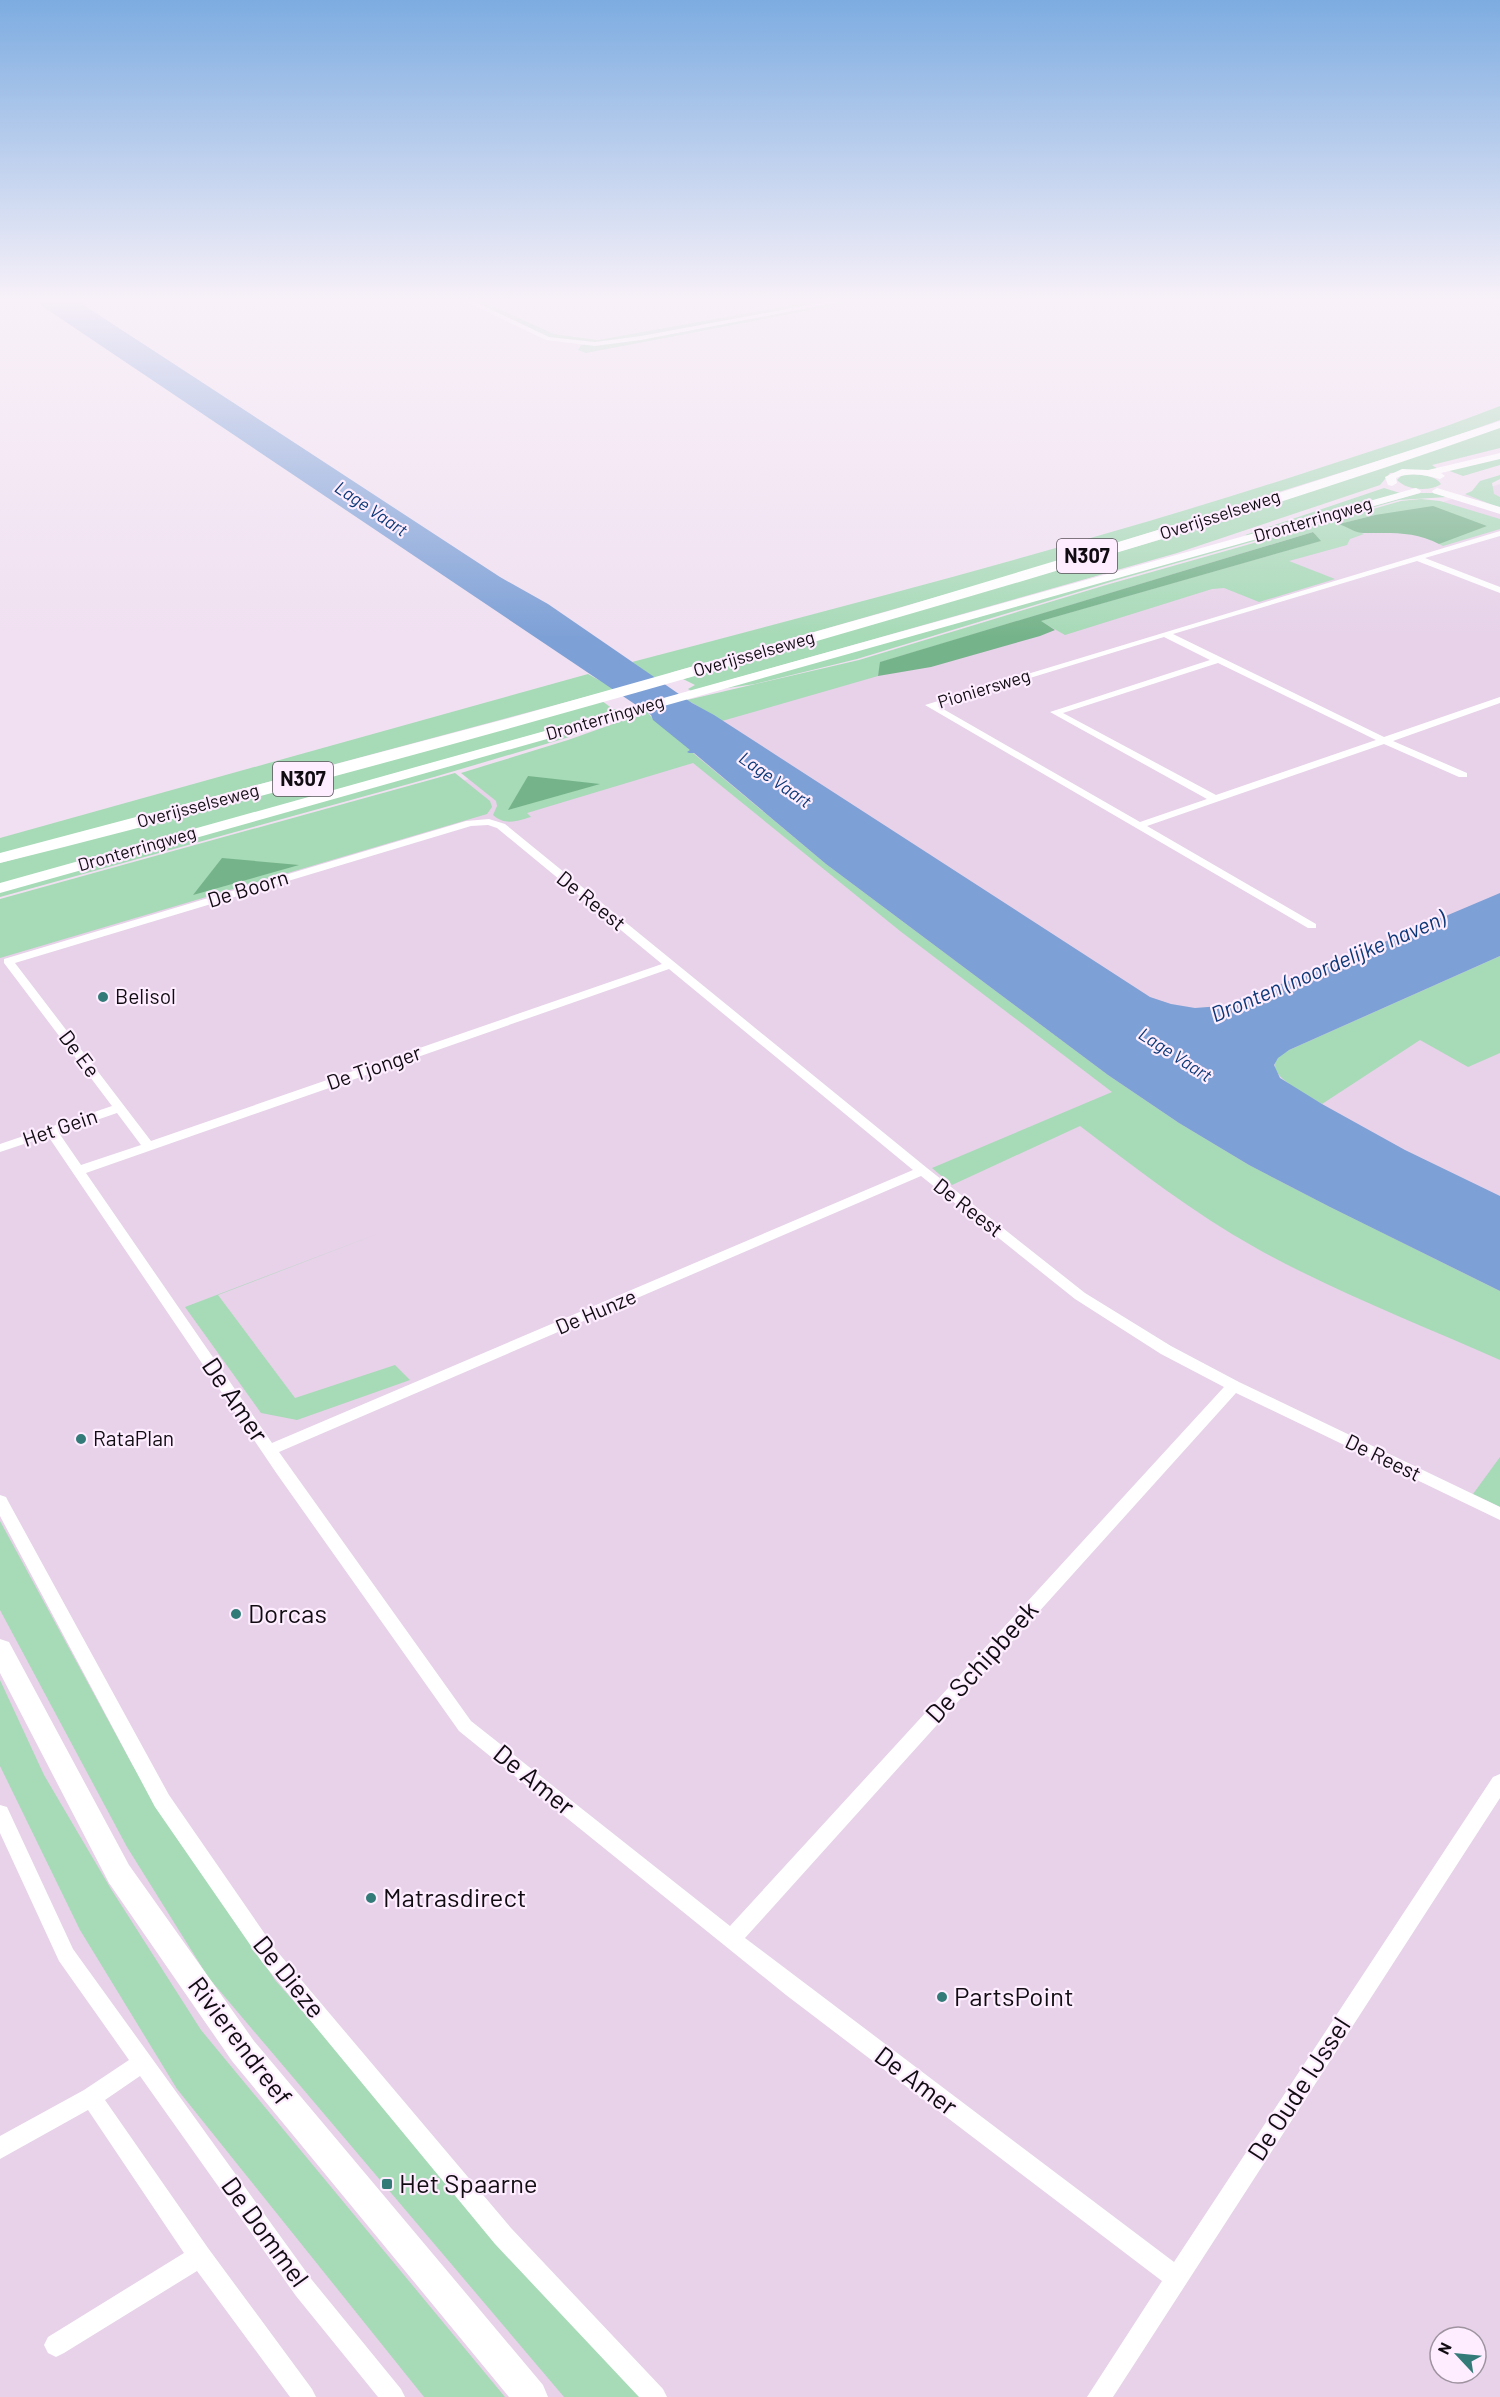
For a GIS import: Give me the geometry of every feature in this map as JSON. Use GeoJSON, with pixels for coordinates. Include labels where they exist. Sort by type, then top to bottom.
{"type":"FeatureCollection","features":[{"type":"Feature","properties":{"kind":"highway","name":"Overijsselseweg"},"geometry":{"type":"LineString","coordinates":[[0,858],[366,762],[671,678],[941,600],[1156,536],[1500,424]]}},
{"type":"Feature","properties":{"kind":"main road"},"geometry":{"type":"LineString","coordinates":[[1500,456],[1428,473],[1396,473],[1389,479],[1387,485],[1416,491],[1441,490],[1500,511]]}},
{"type":"Feature","properties":{"kind":"main road"},"geometry":{"type":"LineString","coordinates":[[1474,474],[1500,467]]}},
{"type":"Feature","properties":{"kind":"main road"},"geometry":{"type":"LineString","coordinates":[[1428,473],[1449,481],[1449,486],[1441,490]]}},
{"type":"Feature","properties":{"kind":"main road","name":"Dronterringweg"},"geometry":{"type":"LineString","coordinates":[[0,888],[1209,547],[1416,491]]}},
{"type":"Feature","properties":{"kind":"main road","name":"Dronterringweg"},"geometry":{"type":"LineString","coordinates":[[1209,547],[1341,499]]}},
{"type":"Feature","properties":{"kind":"main road","name":"Rivierendreef"},"geometry":{"type":"LineString","coordinates":[[0,1649],[119,1874],[243,2051],[531,2397]]}},
{"type":"Feature","properties":{"kind":"street","name":"Pioniersweg"},"geometry":{"type":"LineString","coordinates":[[1312,926],[930,705],[1500,533]]}},
{"type":"Feature","properties":{"kind":"street"},"geometry":{"type":"LineString","coordinates":[[1418,558],[1500,590]]}},
{"type":"Feature","properties":{"kind":"street"},"geometry":{"type":"LineString","coordinates":[[1165,634],[1383,740],[1463,775]]}},
{"type":"Feature","properties":{"kind":"street"},"geometry":{"type":"LineString","coordinates":[[1215,799],[1055,712],[1218,660]]}},
{"type":"Feature","properties":{"kind":"street"},"geometry":{"type":"LineString","coordinates":[[1138,826],[1500,700]]}},
{"type":"Feature","properties":{"kind":"street","name":"De Boorn"},"geometry":{"type":"LineString","coordinates":[[8,960],[470,823],[489,822]]}},
{"type":"Feature","properties":{"kind":"street","name":"De Reest"},"geometry":{"type":"LineString","coordinates":[[489,822],[501,826],[922,1171],[1080,1296],[1166,1350],[1234,1386],[1500,1515]]}},
{"type":"Feature","properties":{"kind":"street","name":"De Ee"},"geometry":{"type":"LineString","coordinates":[[8,960],[149,1147]]}},
{"type":"Feature","properties":{"kind":"street","name":"De Tjonger"},"geometry":{"type":"LineString","coordinates":[[78,1171],[670,965]]}},
{"type":"Feature","properties":{"kind":"street","name":"Het Gein"},"geometry":{"type":"LineString","coordinates":[[0,1148],[120,1107]]}},
{"type":"Feature","properties":{"kind":"street","name":"De Amer"},"geometry":{"type":"LineString","coordinates":[[51,1131],[270,1450],[465,1726],[793,1988],[1177,2278]]}},
{"type":"Feature","properties":{"kind":"street","name":"De Hunze"},"geometry":{"type":"LineString","coordinates":[[270,1450],[922,1171]]}},
{"type":"Feature","properties":{"kind":"street","name":"De Schipbeek"},"geometry":{"type":"LineString","coordinates":[[731,1939],[1234,1386]]}},
{"type":"Feature","properties":{"kind":"street","name":"De Dieze"},"geometry":{"type":"LineString","coordinates":[[0,1501],[162,1801],[269,1956],[503,2236],[655,2397]]}},
{"type":"Feature","properties":{"kind":"street","name":"De Oude IJssel"},"geometry":{"type":"LineString","coordinates":[[1099,2397],[1500,1782]]}},
{"type":"Feature","properties":{"kind":"street","name":"De Dommel"},"geometry":{"type":"LineString","coordinates":[[0,1813],[66,1955],[304,2288],[393,2397]]}},
{"type":"Feature","properties":{"kind":"street"},"geometry":{"type":"LineString","coordinates":[[0,2148],[91,2097],[143,2063]]}},
{"type":"Feature","properties":{"kind":"street"},"geometry":{"type":"LineString","coordinates":[[91,2097],[200,2256],[304,2397]]}},
{"type":"Feature","properties":{"kind":"street"},"geometry":{"type":"LineString","coordinates":[[56,2345],[200,2256]]}},
{"type":"Feature","properties":{"kind":"shaded area"},"geometry":{"type":"Polygon","coordinates":[[[1500,484],[1500,2397],[0,2397],[0,911],[686,718],[1124,582],[1427,507],[1500,484]]]}},
{"type":"Feature","properties":{"kind":"green space"},"geometry":{"type":"Polygon","coordinates":[[[1479,414],[1500,414],[1500,420],[1438,442],[1024,572],[655,679],[632,662],[1132,526],[1479,414]]]}},
{"type":"Feature","properties":{"kind":"green space"},"geometry":{"type":"Polygon","coordinates":[[[1500,427],[1500,448],[1432,465],[1438,469],[1390,473],[1380,485],[1177,553],[691,691],[688,689],[695,685],[683,679],[1203,527],[1500,427]]]}},
{"type":"Feature","properties":{"kind":"green space"},"geometry":{"type":"Polygon","coordinates":[[[1500,458],[1500,465],[1463,476],[1447,470],[1500,458]]]}},
{"type":"Feature","properties":{"kind":"green space"},"geometry":{"type":"Polygon","coordinates":[[[1402,475],[1432,477],[1441,484],[1436,487],[1418,489],[1406,486],[1397,480],[1402,475]]]}},
{"type":"Feature","properties":{"kind":"green space"},"geometry":{"type":"Polygon","coordinates":[[[1500,475],[1500,479],[1492,483],[1494,494],[1500,497],[1500,508],[1465,494],[1472,491],[1480,481],[1500,475]]]}},
{"type":"Feature","properties":{"kind":"green space"},"geometry":{"type":"Polygon","coordinates":[[[1384,488],[1400,493],[1245,535],[1384,488]]]}},
{"type":"Feature","properties":{"kind":"green space"},"geometry":{"type":"Polygon","coordinates":[[[1420,493],[1433,493],[1447,497],[1399,500],[1117,580],[857,659],[755,684],[714,690],[1420,493]]]}},
{"type":"Feature","properties":{"kind":"green space"},"geometry":{"type":"Polygon","coordinates":[[[1421,499],[1440,501],[1500,519],[1500,529],[1443,546],[1439,544],[1445,540],[1375,515],[1340,524],[1364,534],[1350,539],[1347,545],[1289,561],[1335,579],[1259,602],[1224,588],[1212,589],[1065,635],[1040,621],[1320,541],[1313,532],[881,662],[878,676],[722,721],[687,700],[859,660],[1106,585],[1401,501],[1421,499]]]}},
{"type":"Feature","properties":{"kind":"green space"},"geometry":{"type":"Polygon","coordinates":[[[1433,506],[1487,526],[1439,544],[1412,535],[1362,533],[1339,524],[1375,515],[1433,506]]]}},
{"type":"Feature","properties":{"kind":"green space"},"geometry":{"type":"Polygon","coordinates":[[[1313,532],[1321,541],[1041,621],[1055,630],[1040,636],[931,667],[878,676],[880,662],[1313,532]]]}},
{"type":"Feature","properties":{"kind":"green space"},"geometry":{"type":"Polygon","coordinates":[[[588,674],[615,689],[0,854],[0,838],[588,674]]]}},
{"type":"Feature","properties":{"kind":"green space"},"geometry":{"type":"Polygon","coordinates":[[[602,701],[613,709],[625,709],[0,884],[0,863],[602,701]]]}},
{"type":"Feature","properties":{"kind":"green space"},"geometry":{"type":"Polygon","coordinates":[[[647,712],[691,750],[689,753],[693,753],[826,864],[1108,1075],[1179,1123],[1249,1165],[1500,1291],[1500,1360],[1346,1293],[1256,1248],[1188,1205],[1080,1126],[952,1185],[932,1168],[1112,1092],[900,931],[693,763],[527,813],[531,817],[511,822],[502,821],[493,815],[497,806],[496,801],[461,773],[568,740],[647,712]]]}},
{"type":"Feature","properties":{"kind":"green space"},"geometry":{"type":"Polygon","coordinates":[[[617,718],[566,738],[434,777],[0,897],[0,891],[617,718]]]}},
{"type":"Feature","properties":{"kind":"green space"},"geometry":{"type":"Polygon","coordinates":[[[455,773],[490,801],[492,807],[487,814],[0,958],[0,899],[455,773]]]}},
{"type":"Feature","properties":{"kind":"green space"},"geometry":{"type":"Polygon","coordinates":[[[528,776],[600,784],[508,810],[528,776]]]}},
{"type":"Feature","properties":{"kind":"green space"},"geometry":{"type":"Polygon","coordinates":[[[222,858],[299,865],[193,895],[222,858]]]}},
{"type":"Feature","properties":{"kind":"green space"},"geometry":{"type":"Polygon","coordinates":[[[1500,956],[1500,1053],[1468,1067],[1420,1040],[1322,1104],[1285,1081],[1275,1069],[1277,1058],[1289,1050],[1500,956]]]}},
{"type":"Feature","properties":{"kind":"green space"},"geometry":{"type":"Polygon","coordinates":[[[377,1234],[218,1295],[295,1398],[395,1365],[410,1380],[297,1420],[261,1413],[185,1307],[377,1234]]]}},
{"type":"Feature","properties":{"kind":"green space"},"geometry":{"type":"Polygon","coordinates":[[[1500,1457],[1500,1507],[1473,1494],[1500,1457]]]}},
{"type":"Feature","properties":{"kind":"green space"},"geometry":{"type":"Polygon","coordinates":[[[0,1521],[133,1766],[275,1980],[644,2397],[564,2397],[208,1977],[127,1847],[0,1610],[0,1521]]]}},
{"type":"Feature","properties":{"kind":"green space"},"geometry":{"type":"Polygon","coordinates":[[[0,1680],[44,1775],[111,1889],[201,2030],[505,2397],[424,2397],[177,2089],[80,1930],[0,1766],[0,1680]]]}},
{"type":"Feature","properties":{"kind":"water"},"geometry":{"type":"Polygon","coordinates":[[[203,414],[250,414],[500,577],[548,604],[692,703],[1150,997],[1171,1004],[1195,1008],[1221,1006],[1311,973],[1500,893],[1500,956],[1289,1050],[1278,1058],[1274,1065],[1280,1078],[1322,1104],[1405,1150],[1500,1196],[1500,1291],[1249,1165],[1179,1123],[1108,1075],[826,864],[694,753],[687,752],[690,750],[653,720],[651,715],[203,414]]]}},
{"type":"Feature","properties":{"kind":"place","name":"Belisol"},"geometry":{"type":"Point","coordinates":[103,997]}},
{"type":"Feature","properties":{"kind":"place","name":"RataPlan"},"geometry":{"type":"Point","coordinates":[81,1439]}},
{"type":"Feature","properties":{"kind":"place","name":"Dorcas"},"geometry":{"type":"Point","coordinates":[236,1614]}},
{"type":"Feature","properties":{"kind":"place","name":"Matrasdirect"},"geometry":{"type":"Point","coordinates":[371,1898]}},
{"type":"Feature","properties":{"kind":"place","name":"PartsPoint"},"geometry":{"type":"Point","coordinates":[942,1997]}},
{"type":"Feature","properties":{"kind":"place","name":"Het Spaarne"},"geometry":{"type":"Point","coordinates":[387,2184]}},
{"type":"Feature","properties":{"kind":"water label","name":"Lage Vaart"},"geometry":{"type":"Point","coordinates":[371,509]}},
{"type":"Feature","properties":{"kind":"water label","name":"Lage Vaart"},"geometry":{"type":"Point","coordinates":[775,780]}},
{"type":"Feature","properties":{"kind":"water label","name":"Dronten (noordelijke haven)"},"geometry":{"type":"Point","coordinates":[1328,966]}},
{"type":"Feature","properties":{"kind":"water label","name":"Lage Vaart"},"geometry":{"type":"Point","coordinates":[1175,1055]}}]}
